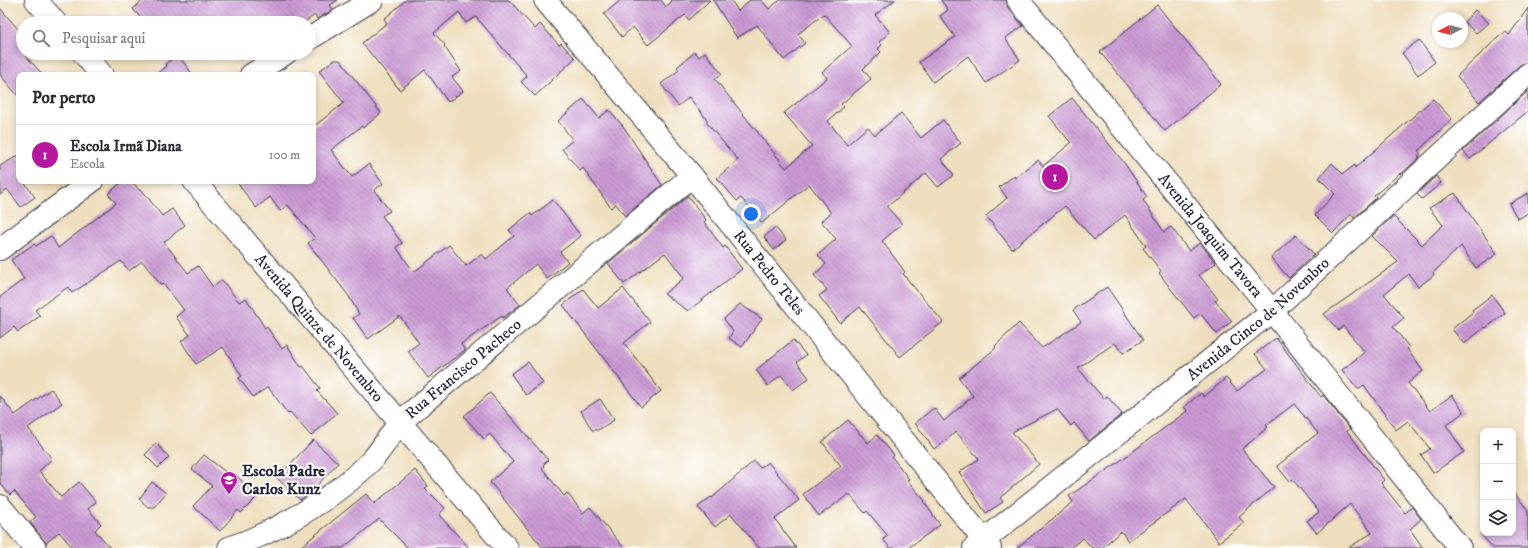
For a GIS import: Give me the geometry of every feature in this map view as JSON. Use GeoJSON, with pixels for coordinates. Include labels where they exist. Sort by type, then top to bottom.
{"type":"FeatureCollection","features":[{"type":"Feature","properties":{"kind":"street"},"geometry":{"type":"LineString","coordinates":[[36,0],[50,16]]}},
{"type":"Feature","properties":{"kind":"street"},"geometry":{"type":"LineString","coordinates":[[316,35],[372,0]]}},
{"type":"Feature","properties":{"kind":"street","name":"Rua Pedro Teles"},"geometry":{"type":"LineString","coordinates":[[545,0],[692,176],[983,545]]}},
{"type":"Feature","properties":{"kind":"street","name":"Avenida Joaquim Tavora"},"geometry":{"type":"LineString","coordinates":[[1018,0],[1272,311],[1460,548]]}},
{"type":"Feature","properties":{"kind":"street"},"geometry":{"type":"LineString","coordinates":[[89,60],[99,72]]}},
{"type":"Feature","properties":{"kind":"street"},"geometry":{"type":"LineString","coordinates":[[256,72],[275,60]]}},
{"type":"Feature","properties":{"kind":"street","name":"Avenida Cinco de Novembro"},"geometry":{"type":"LineString","coordinates":[[983,545],[1272,311],[1528,74]]}},
{"type":"Feature","properties":{"kind":"street","name":"Rua Francisco Pacheco"},"geometry":{"type":"LineString","coordinates":[[229,548],[249,541],[287,522],[334,492],[372,459],[399,423],[692,176]]}},
{"type":"Feature","properties":{"kind":"street"},"geometry":{"type":"LineString","coordinates":[[0,249],[88,184]]}},
{"type":"Feature","properties":{"kind":"street","name":"Avenida Quinze de Novembro"},"geometry":{"type":"LineString","coordinates":[[197,184],[507,548]]}},
{"type":"Feature","properties":{"kind":"street"},"geometry":{"type":"LineString","coordinates":[[0,506],[35,548]]}},
{"type":"Feature","properties":{"kind":"building"},"geometry":{"type":"Polygon","coordinates":[[[143,0],[338,0],[330,5],[333,10],[317,19],[315,15],[139,16],[133,9],[143,0]]]}},
{"type":"Feature","properties":{"kind":"building"},"geometry":{"type":"Polygon","coordinates":[[[406,0],[509,0],[535,29],[540,24],[559,45],[561,43],[575,58],[535,96],[521,82],[527,76],[476,17],[466,23],[459,12],[434,33],[445,45],[444,46],[461,71],[452,77],[463,91],[448,102],[425,70],[400,90],[362,43],[387,23],[384,19],[406,0]]]}},
{"type":"Feature","properties":{"kind":"building"},"geometry":{"type":"Polygon","coordinates":[[[621,0],[661,0],[666,7],[672,1],[671,0],[710,0],[689,20],[685,15],[648,45],[633,27],[622,37],[604,14],[621,0]]]}},
{"type":"Feature","properties":{"kind":"building"},"geometry":{"type":"Polygon","coordinates":[[[713,0],[731,0],[738,11],[750,0],[761,0],[769,9],[780,0],[895,0],[875,15],[890,32],[879,42],[882,45],[878,49],[881,52],[863,69],[871,79],[841,104],[844,107],[828,121],[847,145],[868,127],[875,135],[901,113],[921,138],[943,120],[961,143],[941,159],[954,175],[938,187],[926,173],[887,207],[902,224],[882,241],[905,272],[903,274],[943,322],[900,357],[860,307],[840,323],[819,296],[827,290],[814,275],[826,264],[818,255],[836,239],[821,221],[831,213],[809,184],[762,223],[741,198],[737,201],[717,178],[738,160],[706,122],[708,121],[689,97],[678,106],[661,84],[679,70],[677,67],[695,52],[699,57],[705,52],[722,74],[715,79],[786,168],[812,146],[784,113],[827,78],[822,72],[852,46],[824,14],[798,34],[805,43],[784,60],[757,25],[737,38],[713,0]]]}},
{"type":"Feature","properties":{"kind":"building"},"geometry":{"type":"Polygon","coordinates":[[[941,0],[1006,0],[1008,8],[1023,26],[1005,38],[1020,60],[986,83],[968,56],[933,82],[919,62],[955,37],[940,16],[948,10],[941,0]]]}},
{"type":"Feature","properties":{"kind":"building"},"geometry":{"type":"Polygon","coordinates":[[[1157,5],[1221,84],[1165,131],[1100,52],[1157,5]]]}},
{"type":"Feature","properties":{"kind":"building"},"geometry":{"type":"Polygon","coordinates":[[[0,8],[16,27],[16,60],[29,60],[40,72],[16,72],[16,94],[0,75],[0,8]]]}},
{"type":"Feature","properties":{"kind":"building"},"geometry":{"type":"Polygon","coordinates":[[[1528,8],[1528,62],[1520,65],[1479,102],[1457,76],[1501,35],[1506,32],[1509,35],[1528,8]]]}},
{"type":"Feature","properties":{"kind":"building"},"geometry":{"type":"Polygon","coordinates":[[[1475,10],[1489,23],[1476,33],[1468,26],[1468,18],[1475,10]]]}},
{"type":"Feature","properties":{"kind":"building"},"geometry":{"type":"Polygon","coordinates":[[[1419,40],[1435,62],[1418,75],[1402,53],[1419,40]]]}},
{"type":"Feature","properties":{"kind":"building"},"geometry":{"type":"Polygon","coordinates":[[[171,60],[182,60],[191,72],[159,72],[167,66],[165,64],[171,60]]]}},
{"type":"Feature","properties":{"kind":"building"},"geometry":{"type":"Polygon","coordinates":[[[334,60],[340,60],[381,113],[363,128],[362,126],[331,150],[352,177],[369,164],[383,184],[374,190],[390,211],[382,216],[402,243],[396,247],[414,272],[449,245],[466,266],[482,254],[486,259],[514,236],[509,230],[530,213],[532,216],[553,200],[581,236],[560,252],[568,262],[547,279],[536,264],[507,288],[520,305],[503,318],[502,316],[461,344],[465,350],[428,378],[408,351],[419,343],[400,316],[368,339],[353,318],[359,314],[348,295],[308,243],[315,238],[288,205],[280,211],[270,197],[256,208],[238,184],[316,184],[316,125],[344,103],[319,71],[334,60]]]}},
{"type":"Feature","properties":{"kind":"building"},"geometry":{"type":"Polygon","coordinates":[[[1528,91],[1528,111],[1470,159],[1463,151],[1528,91]]]}},
{"type":"Feature","properties":{"kind":"building"},"geometry":{"type":"Polygon","coordinates":[[[1072,98],[1125,164],[1147,197],[1143,200],[1164,232],[1171,227],[1189,251],[1200,243],[1216,263],[1199,275],[1218,299],[1215,301],[1232,321],[1217,334],[1200,313],[1194,318],[1174,293],[1159,273],[1161,271],[1143,248],[1146,246],[1125,215],[1094,240],[1065,206],[1012,249],[986,216],[1007,198],[999,187],[1014,176],[1015,178],[1038,160],[1043,166],[1071,143],[1049,116],[1072,98]]]}},
{"type":"Feature","properties":{"kind":"building"},"geometry":{"type":"Polygon","coordinates":[[[583,99],[599,118],[609,110],[623,126],[662,185],[625,216],[616,204],[611,208],[583,168],[580,171],[562,149],[573,140],[558,121],[583,99]]]}},
{"type":"Feature","properties":{"kind":"building"},"geometry":{"type":"Polygon","coordinates":[[[1433,99],[1452,119],[1418,151],[1421,154],[1418,156],[1420,157],[1374,196],[1376,198],[1354,218],[1351,214],[1333,233],[1315,215],[1335,194],[1319,178],[1332,163],[1343,174],[1355,165],[1355,168],[1433,99]]]}},
{"type":"Feature","properties":{"kind":"building"},"geometry":{"type":"Polygon","coordinates":[[[16,157],[16,184],[25,184],[35,197],[21,207],[7,189],[0,195],[0,166],[16,157]]]}},
{"type":"Feature","properties":{"kind":"building"},"geometry":{"type":"Polygon","coordinates":[[[1436,176],[1441,183],[1422,199],[1417,194],[1436,176]]]}},
{"type":"Feature","properties":{"kind":"building"},"geometry":{"type":"Polygon","coordinates":[[[120,184],[134,184],[140,191],[142,190],[162,216],[172,209],[185,225],[164,242],[188,273],[198,266],[213,287],[222,280],[239,302],[246,298],[265,328],[267,327],[282,349],[287,345],[301,367],[303,366],[320,388],[317,391],[337,413],[311,436],[290,412],[288,414],[268,387],[253,397],[239,378],[242,376],[223,347],[196,364],[181,341],[190,335],[176,317],[184,310],[163,283],[161,285],[142,261],[129,271],[121,261],[72,293],[68,287],[35,310],[40,316],[18,332],[14,327],[0,338],[0,297],[24,279],[11,260],[34,244],[36,246],[51,236],[58,248],[116,203],[108,194],[120,184]]]}},
{"type":"Feature","properties":{"kind":"building"},"geometry":{"type":"Polygon","coordinates":[[[1455,193],[1497,254],[1476,268],[1461,246],[1433,273],[1434,275],[1418,287],[1409,274],[1384,294],[1404,318],[1393,327],[1409,347],[1407,349],[1423,371],[1408,383],[1430,411],[1452,395],[1464,412],[1446,425],[1464,452],[1433,473],[1421,455],[1430,449],[1408,421],[1396,430],[1364,385],[1358,389],[1342,370],[1365,352],[1343,326],[1338,330],[1324,314],[1398,262],[1372,236],[1393,216],[1422,245],[1443,225],[1429,208],[1455,193]]]}},
{"type":"Feature","properties":{"kind":"building"},"geometry":{"type":"Polygon","coordinates":[[[1528,193],[1528,213],[1518,219],[1509,204],[1528,193]]]}},
{"type":"Feature","properties":{"kind":"building"},"geometry":{"type":"Polygon","coordinates":[[[688,196],[706,220],[704,222],[723,248],[725,246],[742,269],[688,311],[664,294],[684,278],[665,253],[624,284],[608,263],[688,196]]]}},
{"type":"Feature","properties":{"kind":"building"},"geometry":{"type":"Polygon","coordinates":[[[775,227],[786,240],[774,250],[764,237],[775,227]]]}},
{"type":"Feature","properties":{"kind":"building"},"geometry":{"type":"Polygon","coordinates":[[[1296,235],[1314,254],[1289,278],[1271,258],[1296,235]]]}},
{"type":"Feature","properties":{"kind":"building"},"geometry":{"type":"Polygon","coordinates":[[[1107,287],[1143,340],[1123,353],[1115,343],[1078,368],[1104,399],[1107,396],[1122,414],[1089,441],[1074,423],[1071,426],[1057,409],[1012,432],[1039,464],[1000,498],[1003,502],[986,513],[959,472],[979,459],[956,432],[934,449],[915,423],[934,408],[944,421],[973,396],[959,378],[996,348],[995,346],[1019,323],[1042,348],[1081,322],[1073,310],[1107,287]]]}},
{"type":"Feature","properties":{"kind":"building"},"geometry":{"type":"Polygon","coordinates":[[[623,288],[650,322],[624,343],[661,391],[641,407],[563,305],[583,289],[598,308],[623,288]]]}},
{"type":"Feature","properties":{"kind":"building"},"geometry":{"type":"Polygon","coordinates":[[[1492,295],[1505,313],[1464,344],[1452,329],[1473,312],[1472,310],[1492,295]]]}},
{"type":"Feature","properties":{"kind":"building"},"geometry":{"type":"Polygon","coordinates":[[[740,304],[762,319],[742,347],[729,338],[733,331],[724,319],[740,304]]]}},
{"type":"Feature","properties":{"kind":"building"},"geometry":{"type":"Polygon","coordinates":[[[1276,338],[1321,397],[1323,395],[1350,429],[1347,431],[1384,480],[1381,483],[1405,513],[1412,507],[1421,519],[1410,529],[1423,548],[1348,548],[1372,533],[1350,504],[1317,533],[1307,521],[1319,512],[1293,480],[1290,482],[1277,466],[1318,433],[1294,404],[1266,425],[1268,427],[1242,449],[1274,487],[1239,517],[1244,523],[1219,542],[1186,499],[1128,541],[1121,531],[1102,548],[1092,548],[1083,538],[1070,548],[1017,548],[1073,502],[1069,496],[1120,461],[1187,411],[1184,407],[1201,393],[1204,397],[1226,378],[1237,391],[1267,369],[1255,354],[1276,338]]]}},
{"type":"Feature","properties":{"kind":"building"},"geometry":{"type":"Polygon","coordinates":[[[793,340],[806,355],[797,362],[809,378],[793,390],[781,375],[768,386],[756,370],[793,340]]]}},
{"type":"Feature","properties":{"kind":"building"},"geometry":{"type":"Polygon","coordinates":[[[528,362],[543,383],[526,395],[511,374],[528,362]]]}},
{"type":"Feature","properties":{"kind":"building"},"geometry":{"type":"Polygon","coordinates":[[[51,389],[62,403],[28,428],[52,459],[39,471],[61,497],[79,482],[96,502],[88,509],[101,524],[95,530],[110,548],[73,548],[59,532],[46,543],[30,522],[36,517],[14,491],[10,495],[0,483],[0,396],[15,415],[51,389]]]}},
{"type":"Feature","properties":{"kind":"building"},"geometry":{"type":"Polygon","coordinates":[[[490,393],[548,460],[542,468],[564,496],[567,493],[583,513],[590,507],[624,548],[543,548],[490,482],[513,462],[490,434],[484,439],[464,416],[490,393]]]}},
{"type":"Feature","properties":{"kind":"building"},"geometry":{"type":"Polygon","coordinates":[[[600,399],[614,420],[598,430],[592,430],[581,411],[600,399]]]}},
{"type":"Feature","properties":{"kind":"building"},"geometry":{"type":"Polygon","coordinates":[[[848,420],[868,443],[877,435],[894,455],[892,457],[909,479],[907,480],[925,501],[924,502],[940,525],[908,548],[890,548],[883,539],[888,536],[867,511],[865,513],[849,494],[819,516],[803,494],[841,466],[822,442],[848,420]]]}},
{"type":"Feature","properties":{"kind":"building"},"geometry":{"type":"Polygon","coordinates":[[[313,440],[338,463],[309,494],[300,500],[277,478],[313,440]]]}},
{"type":"Feature","properties":{"kind":"building"},"geometry":{"type":"Polygon","coordinates":[[[156,443],[169,457],[158,468],[145,455],[156,443]]]}},
{"type":"Feature","properties":{"kind":"building"},"geometry":{"type":"Polygon","coordinates":[[[204,455],[232,477],[235,474],[257,497],[241,513],[238,510],[220,531],[193,506],[212,486],[192,469],[204,455]]]}},
{"type":"Feature","properties":{"kind":"building"},"geometry":{"type":"Polygon","coordinates":[[[754,461],[760,468],[768,462],[799,500],[775,519],[796,548],[759,548],[731,514],[715,527],[698,507],[711,497],[712,498],[754,461]]]}},
{"type":"Feature","properties":{"kind":"building"},"geometry":{"type":"Polygon","coordinates":[[[415,470],[428,486],[425,488],[445,508],[439,515],[469,548],[408,548],[379,519],[343,548],[299,548],[366,494],[374,504],[415,470]]]}},
{"type":"Feature","properties":{"kind":"building"},"geometry":{"type":"Polygon","coordinates":[[[152,482],[166,493],[154,507],[148,507],[139,499],[152,482]]]}},
{"type":"Feature","properties":{"kind":"building"},"geometry":{"type":"Polygon","coordinates":[[[1516,496],[1528,510],[1528,548],[1493,548],[1483,536],[1516,536],[1516,496]]]}},
{"type":"Feature","properties":{"kind":"place","name":"Escola Irmã Diana"},"geometry":{"type":"Point","coordinates":[1055,177]}},
{"type":"Feature","properties":{"kind":"place","name":"Escola Padre Carlos Kunz"},"geometry":{"type":"Point","coordinates":[229,495]}}]}
